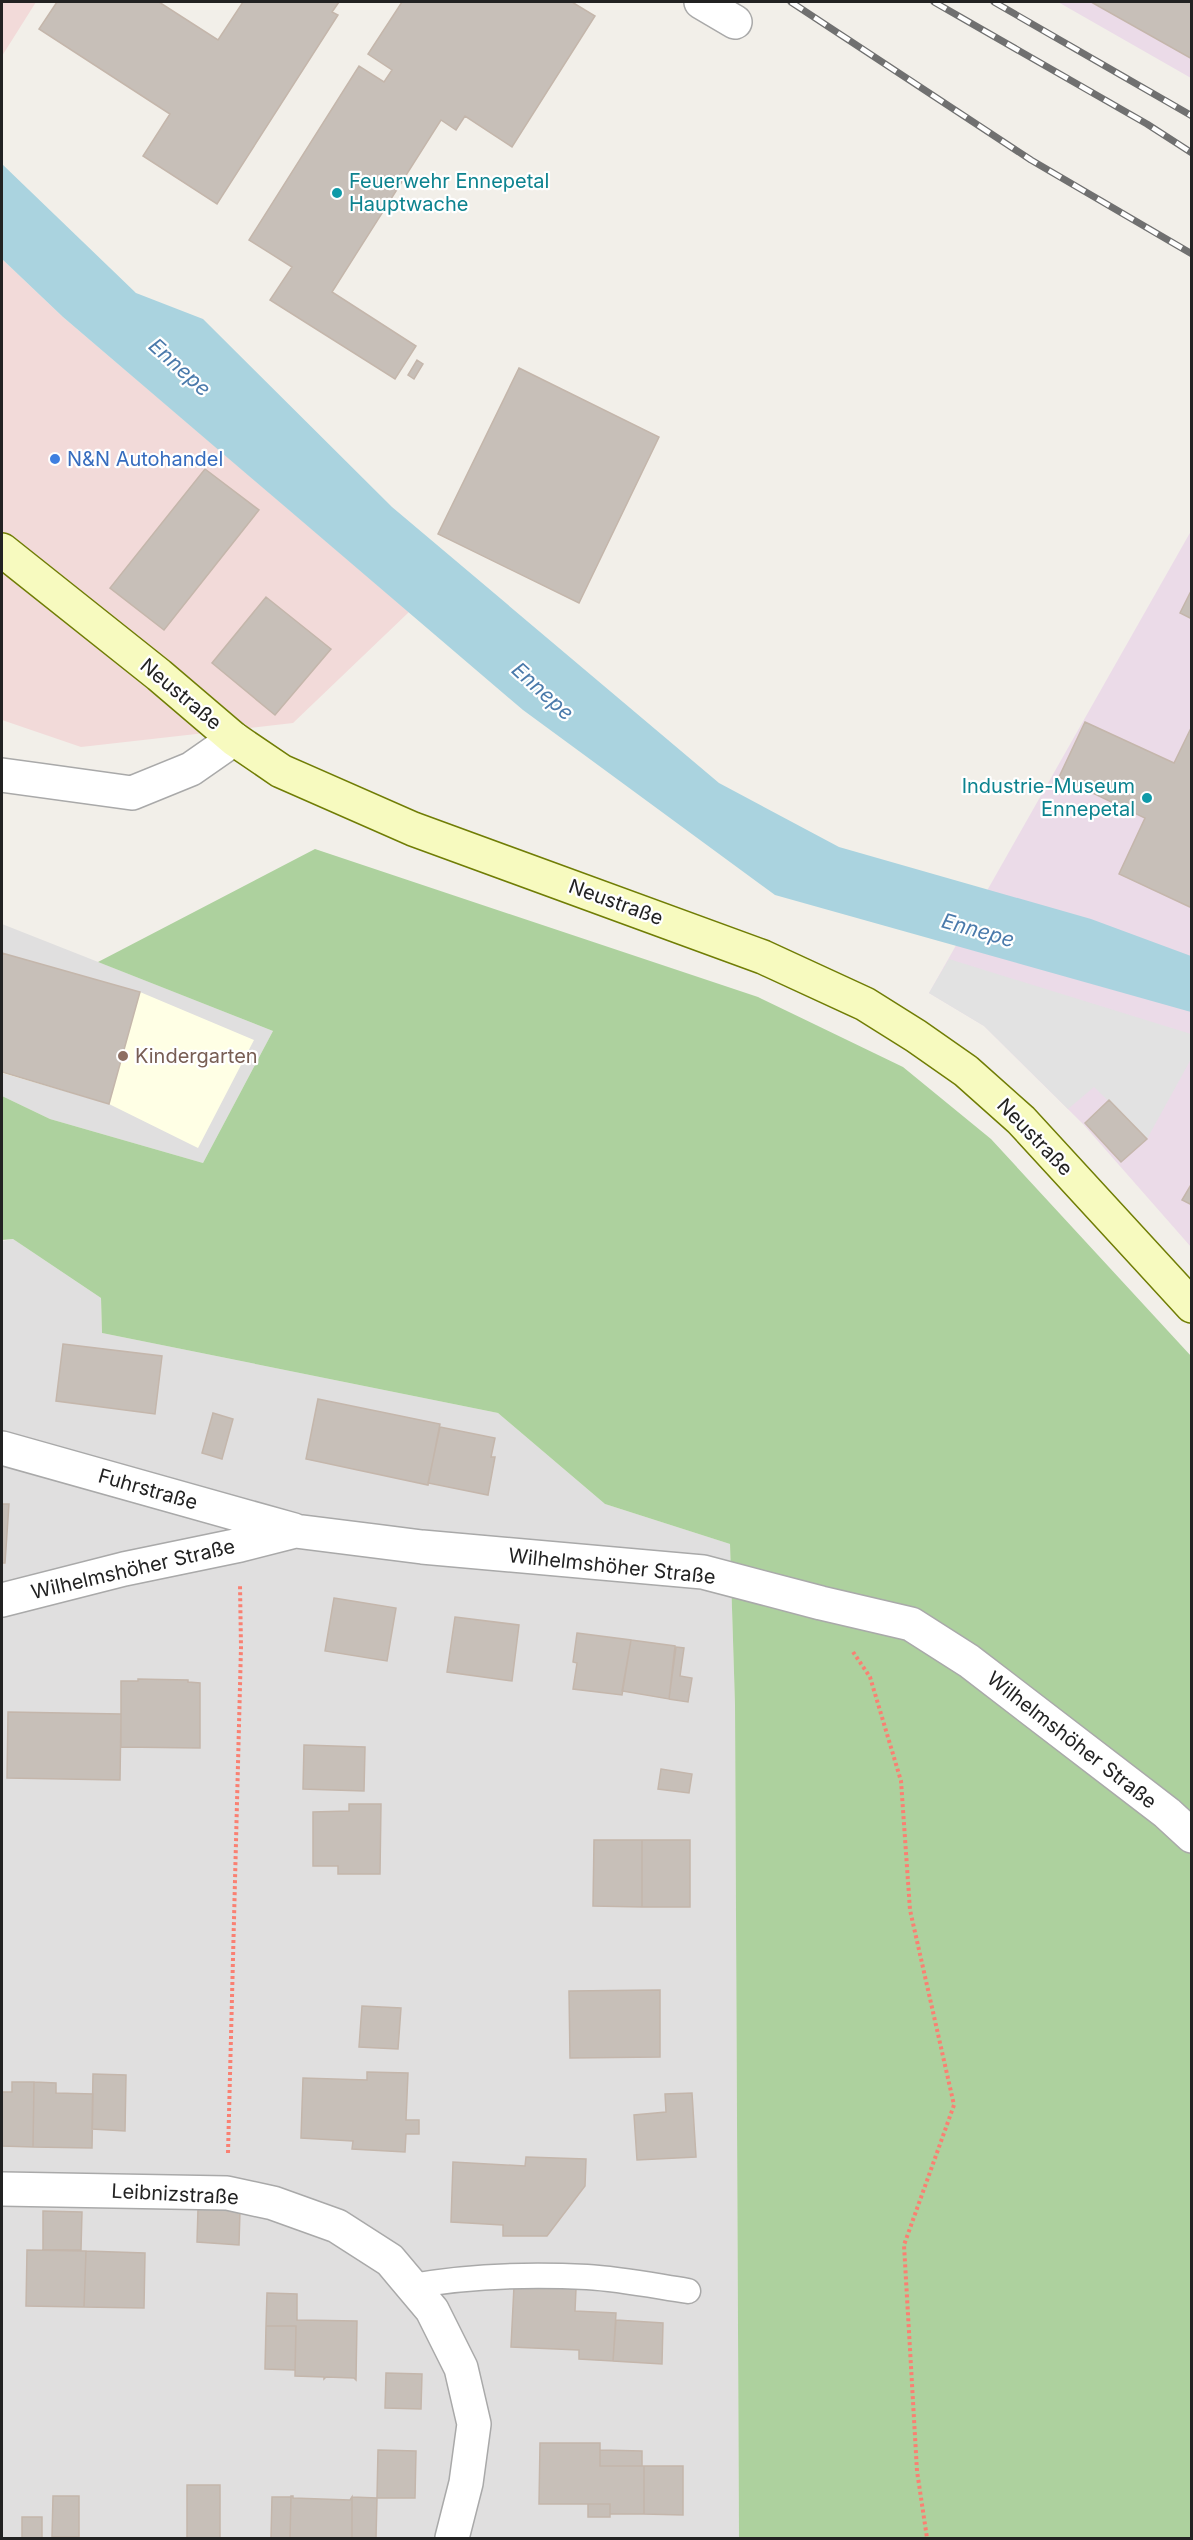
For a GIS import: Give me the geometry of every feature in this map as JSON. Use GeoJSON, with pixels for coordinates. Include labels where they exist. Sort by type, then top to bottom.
{"type":"FeatureCollection","features":[{"type":"Feature","properties":{"kind":"main road","name":"Neustraße"},"geometry":{"type":"LineString","coordinates":[[2,550],[159,675],[234,739],[281,771],[413,829],[763,957],[865,1004],[916,1036],[995,1095],[1021,1120],[1191,1306]]}},
{"type":"Feature","properties":{"kind":"street"},"geometry":{"type":"LineString","coordinates":[[701,2],[735,22]]}},
{"type":"Feature","properties":{"kind":"street"},"geometry":{"type":"LineString","coordinates":[[2,775],[132,793],[191,769],[234,739]]}},
{"type":"Feature","properties":{"kind":"street","name":"Fuhrstraße"},"geometry":{"type":"LineString","coordinates":[[2,1448],[295,1531]]}},
{"type":"Feature","properties":{"kind":"street","name":"Wilhelmshöher Straße"},"geometry":{"type":"LineString","coordinates":[[2,1600],[124,1569],[295,1531],[422,1547],[703,1572],[911,1624],[979,1668],[1167,1814],[1191,1836]]}},
{"type":"Feature","properties":{"kind":"street","name":"Leibnizstraße"},"geometry":{"type":"LineString","coordinates":[[2,2189],[227,2193],[273,2203],[337,2226],[390,2260],[432,2310],[461,2368],[474,2424],[466,2483],[452,2538]]}},
{"type":"Feature","properties":{"kind":"lane"},"geometry":{"type":"LineString","coordinates":[[412,2286],[446,2280],[535,2276],[590,2277],[688,2290]]}},
{"type":"Feature","properties":{"kind":"path"},"geometry":{"type":"LineString","coordinates":[[821,1603],[870,1677],[901,1781],[910,1910],[954,2105],[904,2244],[917,2471],[927,2538]]}},
{"type":"Feature","properties":{"kind":"path"},"geometry":{"type":"LineString","coordinates":[[228,2163],[241,1626]]}},
{"type":"Feature","properties":{"kind":"shaded area"},"geometry":{"type":"Polygon","coordinates":[[[2,2],[36,2],[2,56],[2,2]]]}},
{"type":"Feature","properties":{"kind":"shaded area"},"geometry":{"type":"Polygon","coordinates":[[[1058,2],[1191,2],[1191,78],[1058,2]]]}},
{"type":"Feature","properties":{"kind":"shaded area"},"geometry":{"type":"Polygon","coordinates":[[[2,259],[63,317],[409,612],[293,723],[81,747],[2,720],[2,259]]]}},
{"type":"Feature","properties":{"kind":"shaded area"},"geometry":{"type":"Polygon","coordinates":[[[1191,531],[1191,1247],[1083,1124],[984,1026],[929,993],[1191,531]]]}},
{"type":"Feature","properties":{"kind":"shaded area","name":"Kindergarten"},"geometry":{"type":"Polygon","coordinates":[[[2,924],[273,1031],[203,1163],[50,1119],[2,1096],[2,924]]]}},
{"type":"Feature","properties":{"kind":"shaded area","name":"Kindergarten"},"geometry":{"type":"Polygon","coordinates":[[[2,953],[140,992],[254,1040],[198,1148],[109,1104],[2,1073],[2,953]]]}},
{"type":"Feature","properties":{"kind":"shaded area"},"geometry":{"type":"Polygon","coordinates":[[[949,959],[1191,1034],[1191,1059],[1147,1139],[1094,1087],[1068,1109],[984,1026],[929,993],[949,959]]]}},
{"type":"Feature","properties":{"kind":"shaded area"},"geometry":{"type":"Polygon","coordinates":[[[13,1239],[101,1298],[102,1333],[498,1413],[605,1504],[730,1544],[735,1705],[739,2538],[2,2538],[2,1241],[13,1239]]]}},
{"type":"Feature","properties":{"kind":"green space"},"geometry":{"type":"Polygon","coordinates":[[[315,849],[758,997],[903,1067],[991,1139],[1191,1356],[1191,2538],[739,2538],[735,1705],[730,1544],[605,1504],[498,1413],[102,1333],[101,1298],[13,1239],[2,1240],[2,1096],[50,1119],[203,1163],[273,1031],[98,962],[315,849]]]}},
{"type":"Feature","properties":{"kind":"water","name":"Ennepe"},"geometry":{"type":"Polygon","coordinates":[[[2,164],[136,293],[203,319],[392,507],[719,783],[839,847],[1091,919],[1191,956],[1191,1012],[775,895],[523,710],[63,317],[2,259],[2,164]]]}},
{"type":"Feature","properties":{"kind":"building"},"geometry":{"type":"Polygon","coordinates":[[[57,2],[159,2],[218,40],[243,2],[339,2],[332,12],[338,15],[217,204],[143,156],[170,114],[39,29],[57,2]]]}},
{"type":"Feature","properties":{"kind":"building","name":"Feuerwehr Ennepetal Hauptwache"},"geometry":{"type":"Polygon","coordinates":[[[402,2],[572,2],[595,16],[512,147],[465,116],[456,130],[441,120],[332,292],[416,346],[395,379],[270,300],[292,267],[249,240],[359,66],[384,82],[392,70],[368,54],[402,2]]]}},
{"type":"Feature","properties":{"kind":"building"},"geometry":{"type":"Polygon","coordinates":[[[1091,2],[1192,2],[1192,59],[1091,2]]]}},
{"type":"Feature","properties":{"kind":"building"},"geometry":{"type":"Polygon","coordinates":[[[417,360],[423,364],[414,379],[408,375],[417,360]]]}},
{"type":"Feature","properties":{"kind":"building"},"geometry":{"type":"Polygon","coordinates":[[[519,368],[659,437],[579,603],[438,534],[519,368]]]}},
{"type":"Feature","properties":{"kind":"building"},"geometry":{"type":"Polygon","coordinates":[[[205,469],[259,510],[164,630],[110,588],[205,469]]]}},
{"type":"Feature","properties":{"kind":"building"},"geometry":{"type":"Polygon","coordinates":[[[1192,589],[1192,619],[1180,613],[1192,589]]]}},
{"type":"Feature","properties":{"kind":"building"},"geometry":{"type":"Polygon","coordinates":[[[266,597],[331,649],[275,715],[212,663],[266,597]]]}},
{"type":"Feature","properties":{"kind":"building","name":"Industrie-Museum Ennepetal"},"geometry":{"type":"Polygon","coordinates":[[[1085,722],[1174,763],[1192,726],[1192,908],[1119,874],[1145,818],[1059,777],[1085,722]]]}},
{"type":"Feature","properties":{"kind":"building","name":"Kindergarten"},"geometry":{"type":"Polygon","coordinates":[[[2,953],[140,992],[109,1104],[2,1072],[2,953]]]}},
{"type":"Feature","properties":{"kind":"building"},"geometry":{"type":"Polygon","coordinates":[[[1109,1100],[1147,1139],[1121,1162],[1085,1123],[1109,1100]]]}},
{"type":"Feature","properties":{"kind":"building"},"geometry":{"type":"Polygon","coordinates":[[[1192,1183],[1192,1205],[1182,1200],[1192,1183]]]}},
{"type":"Feature","properties":{"kind":"building"},"geometry":{"type":"Polygon","coordinates":[[[63,1344],[162,1356],[155,1414],[56,1401],[63,1344]]]}},
{"type":"Feature","properties":{"kind":"building"},"geometry":{"type":"Polygon","coordinates":[[[318,1399],[440,1424],[428,1485],[306,1459],[318,1399]]]}},
{"type":"Feature","properties":{"kind":"building"},"geometry":{"type":"Polygon","coordinates":[[[213,1413],[233,1419],[222,1459],[202,1453],[213,1413]]]}},
{"type":"Feature","properties":{"kind":"building"},"geometry":{"type":"Polygon","coordinates":[[[440,1427],[495,1438],[491,1457],[495,1457],[488,1495],[428,1483],[440,1427]]]}},
{"type":"Feature","properties":{"kind":"building"},"geometry":{"type":"Polygon","coordinates":[[[2,1504],[9,1504],[5,1563],[2,1563],[2,1504]]]}},
{"type":"Feature","properties":{"kind":"building"},"geometry":{"type":"Polygon","coordinates":[[[334,1598],[396,1608],[387,1661],[325,1651],[334,1598]]]}},
{"type":"Feature","properties":{"kind":"building"},"geometry":{"type":"Polygon","coordinates":[[[455,1617],[519,1625],[512,1681],[447,1672],[455,1617]]]}},
{"type":"Feature","properties":{"kind":"building"},"geometry":{"type":"Polygon","coordinates":[[[577,1633],[631,1640],[622,1695],[573,1689],[577,1663],[573,1662],[577,1633]]]}},
{"type":"Feature","properties":{"kind":"building"},"geometry":{"type":"Polygon","coordinates":[[[631,1640],[675,1646],[669,1699],[622,1691],[631,1640]]]}},
{"type":"Feature","properties":{"kind":"building"},"geometry":{"type":"Polygon","coordinates":[[[676,1647],[684,1648],[680,1676],[692,1678],[688,1702],[669,1699],[676,1647]]]}},
{"type":"Feature","properties":{"kind":"building"},"geometry":{"type":"Polygon","coordinates":[[[138,1679],[188,1680],[188,1682],[200,1683],[200,1748],[121,1747],[121,1681],[138,1681],[138,1679]]]}},
{"type":"Feature","properties":{"kind":"building"},"geometry":{"type":"Polygon","coordinates":[[[8,1712],[121,1714],[120,1780],[7,1778],[8,1712]]]}},
{"type":"Feature","properties":{"kind":"building"},"geometry":{"type":"Polygon","coordinates":[[[304,1745],[365,1747],[364,1791],[303,1789],[304,1745]]]}},
{"type":"Feature","properties":{"kind":"building"},"geometry":{"type":"Polygon","coordinates":[[[661,1769],[692,1774],[689,1793],[658,1789],[661,1769]]]}},
{"type":"Feature","properties":{"kind":"building"},"geometry":{"type":"Polygon","coordinates":[[[349,1804],[381,1804],[380,1874],[338,1874],[338,1866],[313,1866],[313,1812],[349,1811],[349,1804]]]}},
{"type":"Feature","properties":{"kind":"building"},"geometry":{"type":"Polygon","coordinates":[[[594,1840],[642,1840],[642,1907],[593,1906],[594,1840]]]}},
{"type":"Feature","properties":{"kind":"building"},"geometry":{"type":"Polygon","coordinates":[[[642,1840],[690,1840],[690,1907],[642,1907],[642,1840]]]}},
{"type":"Feature","properties":{"kind":"building"},"geometry":{"type":"Polygon","coordinates":[[[660,1990],[660,2057],[570,2058],[569,1991],[660,1990]]]}},
{"type":"Feature","properties":{"kind":"building"},"geometry":{"type":"Polygon","coordinates":[[[362,2006],[401,2008],[398,2049],[359,2047],[362,2006]]]}},
{"type":"Feature","properties":{"kind":"building"},"geometry":{"type":"Polygon","coordinates":[[[367,2072],[408,2073],[406,2120],[419,2120],[419,2134],[406,2134],[405,2152],[352,2149],[353,2141],[301,2138],[303,2078],[367,2080],[367,2072]]]}},
{"type":"Feature","properties":{"kind":"building"},"geometry":{"type":"Polygon","coordinates":[[[93,2074],[126,2075],[125,2131],[92,2129],[93,2074]]]}},
{"type":"Feature","properties":{"kind":"building"},"geometry":{"type":"Polygon","coordinates":[[[12,2082],[34,2082],[33,2147],[2,2146],[2,2092],[12,2092],[12,2082]]]}},
{"type":"Feature","properties":{"kind":"building"},"geometry":{"type":"Polygon","coordinates":[[[34,2082],[56,2083],[56,2093],[93,2094],[92,2148],[33,2147],[34,2082]]]}},
{"type":"Feature","properties":{"kind":"building"},"geometry":{"type":"Polygon","coordinates":[[[692,2093],[696,2157],[637,2160],[634,2115],[666,2112],[665,2094],[692,2093]]]}},
{"type":"Feature","properties":{"kind":"building"},"geometry":{"type":"Polygon","coordinates":[[[526,2157],[586,2159],[585,2186],[547,2236],[503,2236],[503,2225],[451,2222],[453,2162],[525,2166],[526,2157]]]}},
{"type":"Feature","properties":{"kind":"building"},"geometry":{"type":"Polygon","coordinates":[[[198,2209],[240,2210],[239,2245],[197,2242],[198,2209]]]}},
{"type":"Feature","properties":{"kind":"building"},"geometry":{"type":"Polygon","coordinates":[[[43,2211],[82,2212],[81,2250],[43,2250],[43,2211]]]}},
{"type":"Feature","properties":{"kind":"building"},"geometry":{"type":"Polygon","coordinates":[[[27,2250],[86,2251],[84,2307],[26,2306],[27,2250]]]}},
{"type":"Feature","properties":{"kind":"building"},"geometry":{"type":"Polygon","coordinates":[[[86,2251],[145,2253],[144,2308],[84,2307],[86,2251]]]}},
{"type":"Feature","properties":{"kind":"building"},"geometry":{"type":"Polygon","coordinates":[[[514,2286],[576,2289],[575,2311],[616,2313],[613,2361],[579,2359],[579,2350],[511,2347],[514,2286]]]}},
{"type":"Feature","properties":{"kind":"building"},"geometry":{"type":"Polygon","coordinates":[[[267,2293],[297,2294],[297,2320],[357,2321],[356,2380],[354,2378],[326,2377],[324,2379],[324,2377],[295,2376],[296,2326],[266,2326],[267,2293]]]}},
{"type":"Feature","properties":{"kind":"building"},"geometry":{"type":"Polygon","coordinates":[[[616,2320],[663,2323],[662,2364],[613,2361],[616,2320]]]}},
{"type":"Feature","properties":{"kind":"building"},"geometry":{"type":"Polygon","coordinates":[[[266,2326],[296,2326],[295,2370],[265,2369],[266,2326]]]}},
{"type":"Feature","properties":{"kind":"building"},"geometry":{"type":"Polygon","coordinates":[[[386,2373],[422,2374],[421,2409],[385,2408],[386,2373]]]}},
{"type":"Feature","properties":{"kind":"building"},"geometry":{"type":"Polygon","coordinates":[[[540,2443],[600,2443],[600,2466],[644,2466],[644,2514],[610,2514],[610,2504],[539,2504],[540,2443]]]}},
{"type":"Feature","properties":{"kind":"building"},"geometry":{"type":"Polygon","coordinates":[[[378,2450],[416,2451],[415,2498],[377,2498],[378,2450]]]}},
{"type":"Feature","properties":{"kind":"building"},"geometry":{"type":"Polygon","coordinates":[[[600,2450],[642,2451],[642,2466],[600,2466],[600,2450]]]}},
{"type":"Feature","properties":{"kind":"building"},"geometry":{"type":"Polygon","coordinates":[[[644,2466],[683,2466],[683,2515],[644,2514],[644,2466]]]}},
{"type":"Feature","properties":{"kind":"building"},"geometry":{"type":"Polygon","coordinates":[[[187,2485],[220,2485],[220,2538],[187,2538],[187,2485]]]}},
{"type":"Feature","properties":{"kind":"building"},"geometry":{"type":"Polygon","coordinates":[[[53,2496],[79,2496],[79,2537],[52,2537],[53,2496]]]}},
{"type":"Feature","properties":{"kind":"building"},"geometry":{"type":"Polygon","coordinates":[[[291,2496],[293,2498],[350,2500],[352,2497],[352,2538],[290,2538],[291,2496]]]}},
{"type":"Feature","properties":{"kind":"building"},"geometry":{"type":"Polygon","coordinates":[[[272,2497],[291,2497],[290,2538],[271,2538],[272,2497]]]}},
{"type":"Feature","properties":{"kind":"building"},"geometry":{"type":"Polygon","coordinates":[[[352,2497],[377,2498],[376,2538],[352,2538],[352,2497]]]}},
{"type":"Feature","properties":{"kind":"building"},"geometry":{"type":"Polygon","coordinates":[[[588,2504],[610,2504],[610,2517],[588,2517],[588,2504]]]}},
{"type":"Feature","properties":{"kind":"building"},"geometry":{"type":"Polygon","coordinates":[[[22,2517],[42,2517],[42,2538],[22,2538],[22,2517]]]}},
{"type":"Feature","properties":{"kind":"railway"},"geometry":{"type":"LineString","coordinates":[[791,2],[1031,160],[1192,254]]}},
{"type":"Feature","properties":{"kind":"railway"},"geometry":{"type":"LineString","coordinates":[[934,2],[1147,124],[1192,153]]}},
{"type":"Feature","properties":{"kind":"railway"},"geometry":{"type":"LineString","coordinates":[[994,2],[1192,116]]}},
{"type":"Feature","properties":{"kind":"place","name":"Feuerwehr Ennepetal Hauptwache"},"geometry":{"type":"Point","coordinates":[337,193]}},
{"type":"Feature","properties":{"kind":"place","name":"N&N Autohandel"},"geometry":{"type":"Point","coordinates":[55,459]}},
{"type":"Feature","properties":{"kind":"place","name":"Industrie-Museum Ennepetal"},"geometry":{"type":"Point","coordinates":[1147,798]}},
{"type":"Feature","properties":{"kind":"place","name":"Kindergarten"},"geometry":{"type":"Point","coordinates":[123,1056]}}]}
